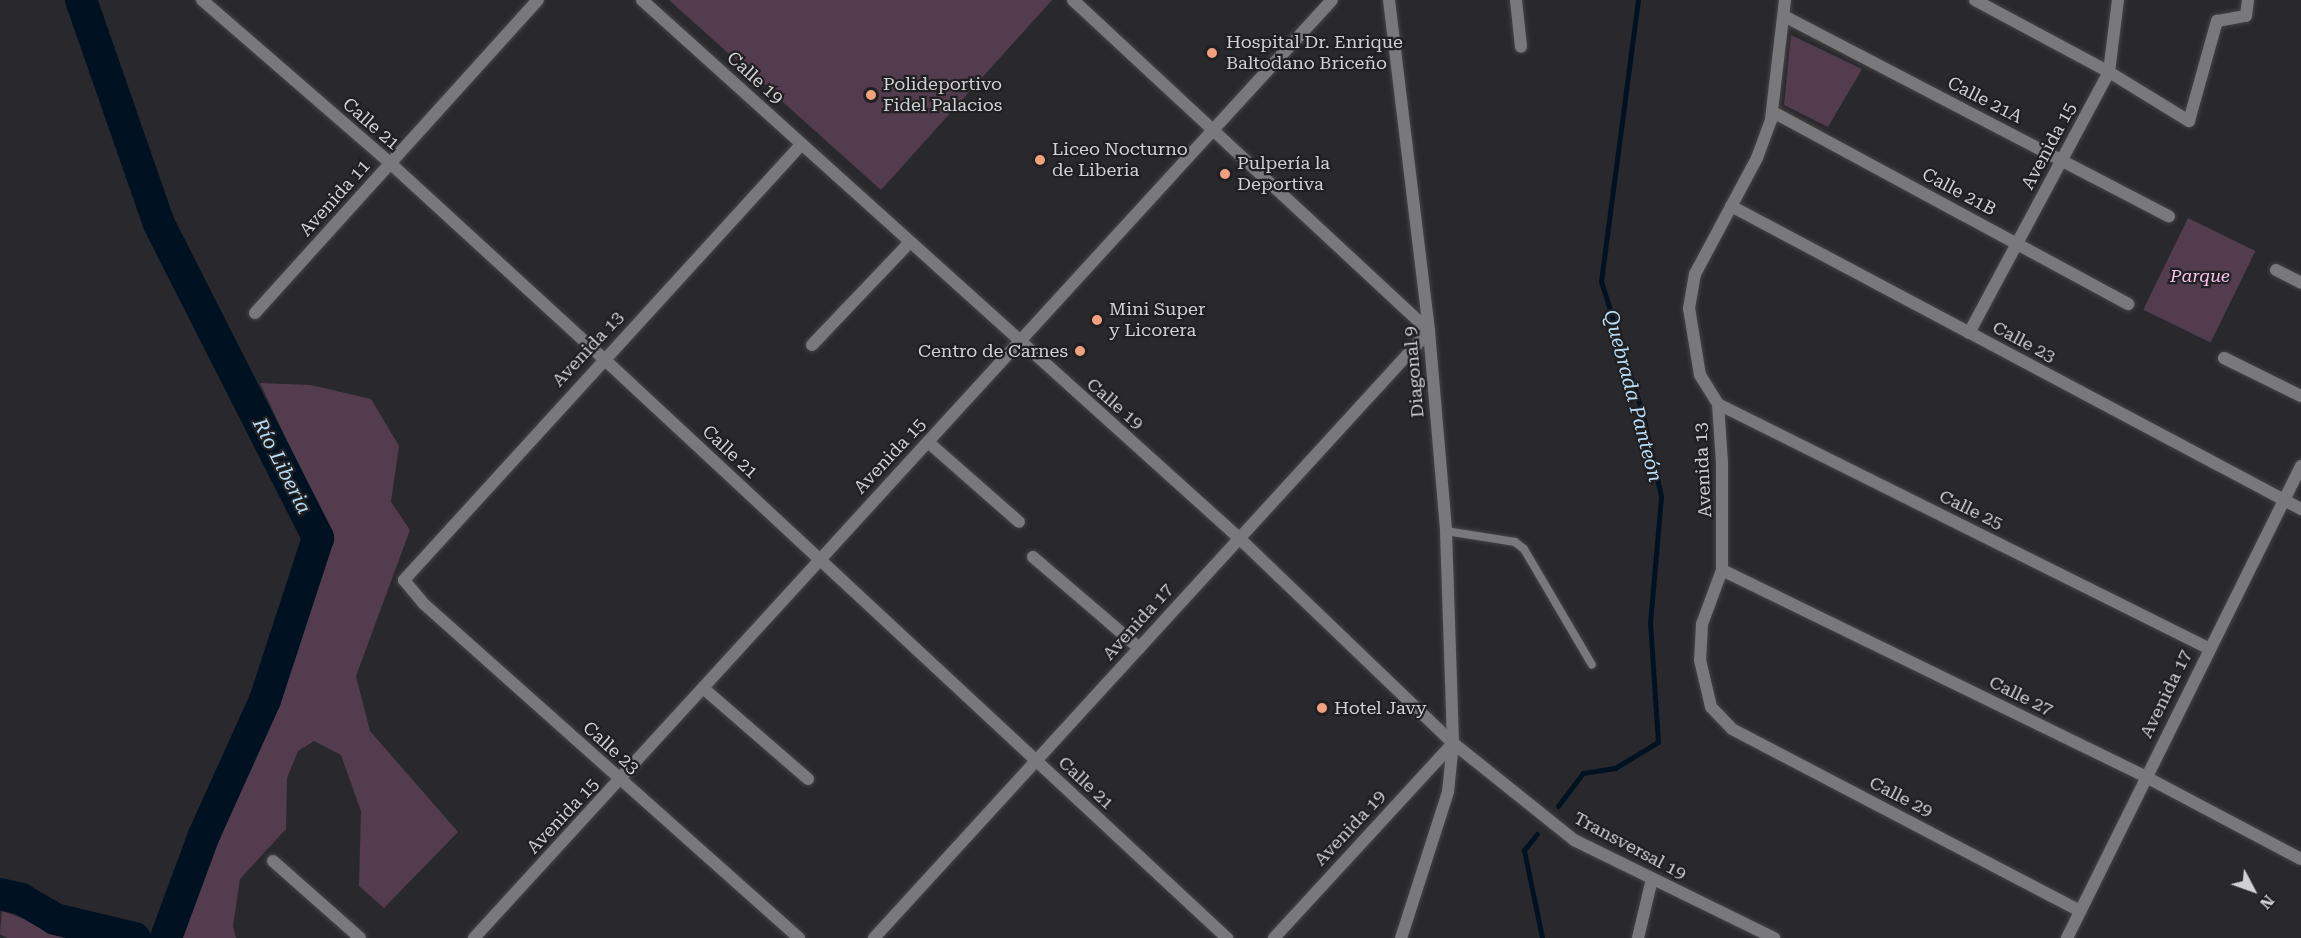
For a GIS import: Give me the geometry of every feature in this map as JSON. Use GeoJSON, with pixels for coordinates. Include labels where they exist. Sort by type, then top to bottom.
{"type":"FeatureCollection","features":[{"type":"Feature","properties":{"kind":"street","name":"Calle 21"},"geometry":{"type":"LineString","coordinates":[[202,0],[390,163],[604,358],[1227,938]]}},
{"type":"Feature","properties":{"kind":"street","name":"Avenida 11"},"geometry":{"type":"LineString","coordinates":[[255,313],[538,0]]}},
{"type":"Feature","properties":{"kind":"street","name":"Calle 19"},"geometry":{"type":"LineString","coordinates":[[642,0],[1020,345],[1239,538],[1454,743]]}},
{"type":"Feature","properties":{"kind":"street"},"geometry":{"type":"LineString","coordinates":[[1073,0],[1215,128],[1429,331]]}},
{"type":"Feature","properties":{"kind":"street","name":"Avenida 15"},"geometry":{"type":"LineString","coordinates":[[474,938],[620,780],[818,558],[1020,345],[1332,0]]}},
{"type":"Feature","properties":{"kind":"street","name":"Diagonal 9"},"geometry":{"type":"LineString","coordinates":[[1389,0],[1429,331],[1446,531],[1454,743],[1448,792],[1401,938]]}},
{"type":"Feature","properties":{"kind":"street"},"geometry":{"type":"LineString","coordinates":[[1516,0],[1521,46]]}},
{"type":"Feature","properties":{"kind":"street","name":"Avenida 13"},"geometry":{"type":"LineString","coordinates":[[1711,707],[1700,660],[1702,624],[1722,570],[1724,535],[1718,404],[1700,375],[1689,308],[1695,274],[1757,158],[1773,112],[1785,0]]}},
{"type":"Feature","properties":{"kind":"street"},"geometry":{"type":"LineString","coordinates":[[1975,0],[2109,72],[2189,121],[2217,21],[2246,16],[2248,0]]}},
{"type":"Feature","properties":{"kind":"street","name":"Avenida 15"},"geometry":{"type":"LineString","coordinates":[[1969,333],[2109,72],[2118,0]]}},
{"type":"Feature","properties":{"kind":"street","name":"Calle 21A"},"geometry":{"type":"LineString","coordinates":[[1784,16],[2169,216]]}},
{"type":"Feature","properties":{"kind":"street","name":"Calle 21B"},"geometry":{"type":"LineString","coordinates":[[1773,112],[2128,304]]}},
{"type":"Feature","properties":{"kind":"street","name":"Avenida 13"},"geometry":{"type":"LineString","coordinates":[[404,580],[604,358],[801,145]]}},
{"type":"Feature","properties":{"kind":"street","name":"Calle 23"},"geometry":{"type":"LineString","coordinates":[[1731,206],[2301,509]]}},
{"type":"Feature","properties":{"kind":"street"},"geometry":{"type":"LineString","coordinates":[[812,345],[909,243]]}},
{"type":"Feature","properties":{"kind":"street"},"geometry":{"type":"LineString","coordinates":[[2276,270],[2301,283]]}},
{"type":"Feature","properties":{"kind":"street","name":"Avenida 17"},"geometry":{"type":"LineString","coordinates":[[874,938],[1429,331]]}},
{"type":"Feature","properties":{"kind":"street"},"geometry":{"type":"LineString","coordinates":[[2224,358],[2301,396]]}},
{"type":"Feature","properties":{"kind":"street","name":"Calle 25"},"geometry":{"type":"LineString","coordinates":[[1718,404],[2208,648]]}},
{"type":"Feature","properties":{"kind":"street"},"geometry":{"type":"LineString","coordinates":[[928,442],[1019,522]]}},
{"type":"Feature","properties":{"kind":"street","name":"Avenida 17"},"geometry":{"type":"LineString","coordinates":[[2067,938],[2208,648],[2301,466]]}},
{"type":"Feature","properties":{"kind":"street"},"geometry":{"type":"LineString","coordinates":[[1033,557],[1139,648]]}},
{"type":"Feature","properties":{"kind":"street","name":"Calle 27"},"geometry":{"type":"LineString","coordinates":[[1722,570],[2146,777],[2301,859]]}},
{"type":"Feature","properties":{"kind":"street","name":"Calle 23"},"geometry":{"type":"LineString","coordinates":[[404,580],[424,604],[799,938]]}},
{"type":"Feature","properties":{"kind":"street"},"geometry":{"type":"LineString","coordinates":[[703,688],[807,779]]}},
{"type":"Feature","properties":{"kind":"street","name":"Calle 29"},"geometry":{"type":"LineString","coordinates":[[1711,707],[1732,729],[2080,911]]}},
{"type":"Feature","properties":{"kind":"street","name":"Transversal 19"},"geometry":{"type":"LineString","coordinates":[[1454,743],[1574,840],[1774,938]]}},
{"type":"Feature","properties":{"kind":"street","name":"Avenida 19"},"geometry":{"type":"LineString","coordinates":[[1274,938],[1454,743]]}},
{"type":"Feature","properties":{"kind":"street"},"geometry":{"type":"LineString","coordinates":[[273,861],[360,938]]}},
{"type":"Feature","properties":{"kind":"street"},"geometry":{"type":"LineString","coordinates":[[1638,938],[1652,879]]}},
{"type":"Feature","properties":{"kind":"lane"},"geometry":{"type":"LineString","coordinates":[[1446,531],[1515,542],[1524,549],[1592,665]]}},
{"type":"Feature","properties":{"kind":"green space","name":"Polideportivo Fidel Palacios"},"geometry":{"type":"Polygon","coordinates":[[[669,0],[1052,0],[881,190],[669,0]]]}},
{"type":"Feature","properties":{"kind":"green space"},"geometry":{"type":"Polygon","coordinates":[[[1791,35],[1862,69],[1828,127],[1784,105],[1791,35]]]}},
{"type":"Feature","properties":{"kind":"green space","name":"Parque"},"geometry":{"type":"Polygon","coordinates":[[[2188,218],[2255,251],[2211,343],[2143,310],[2188,218]]]}},
{"type":"Feature","properties":{"kind":"green space"},"geometry":{"type":"Polygon","coordinates":[[[260,383],[311,385],[371,399],[399,446],[391,502],[410,530],[356,676],[370,731],[458,832],[384,908],[359,886],[361,811],[341,755],[314,741],[298,751],[287,778],[286,829],[240,879],[233,926],[236,938],[177,938],[332,537],[260,383]]]}},
{"type":"Feature","properties":{"kind":"green space"},"geometry":{"type":"Polygon","coordinates":[[[2,911],[79,938],[8,938],[0,934],[2,911]]]}},
{"type":"Feature","properties":{"kind":"waterway","name":"Río Liberia"},"geometry":{"type":"LineString","coordinates":[[81,0],[159,224],[318,538],[265,700],[204,835],[166,938]]}},
{"type":"Feature","properties":{"kind":"waterway","name":"Quebrada Panteón"},"geometry":{"type":"LineString","coordinates":[[1558,806],[1583,773],[1615,768],[1658,742],[1650,623],[1661,496],[1642,412],[1601,281],[1638,0]]}},
{"type":"Feature","properties":{"kind":"waterway","name":"Quebrada Panteón"},"geometry":{"type":"LineString","coordinates":[[1537,834],[1524,850],[1542,938]]}},
{"type":"Feature","properties":{"kind":"waterway","name":"Río Liberia"},"geometry":{"type":"LineString","coordinates":[[0,894],[21,899],[55,919],[135,938]]}},
{"type":"Feature","properties":{"kind":"place","name":"Hospital Dr. Enrique Baltodano Briceño"},"geometry":{"type":"Point","coordinates":[1212,53]}},
{"type":"Feature","properties":{"kind":"place","name":"Polideportivo Fidel Palacios"},"geometry":{"type":"Point","coordinates":[871,95]}},
{"type":"Feature","properties":{"kind":"place","name":"Liceo Nocturno de Liberia"},"geometry":{"type":"Point","coordinates":[1040,160]}},
{"type":"Feature","properties":{"kind":"place","name":"Pulpería la Deportiva"},"geometry":{"type":"Point","coordinates":[1225,174]}},
{"type":"Feature","properties":{"kind":"place","name":"Mini Super y Licorera"},"geometry":{"type":"Point","coordinates":[1097,320]}},
{"type":"Feature","properties":{"kind":"place","name":"Centro de Carnes"},"geometry":{"type":"Point","coordinates":[1080,351]}},
{"type":"Feature","properties":{"kind":"place","name":"Hotel Javy"},"geometry":{"type":"Point","coordinates":[1322,708]}}]}
